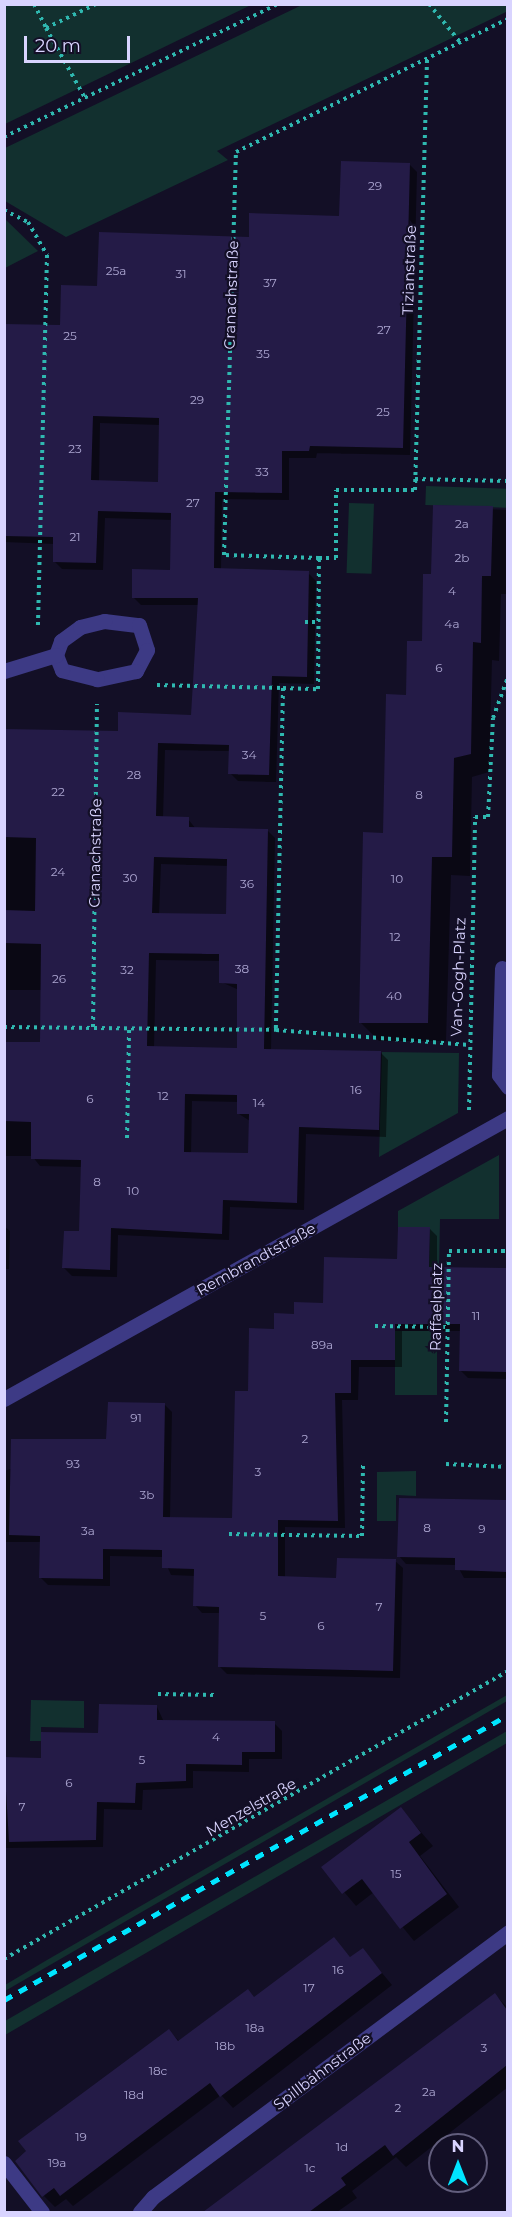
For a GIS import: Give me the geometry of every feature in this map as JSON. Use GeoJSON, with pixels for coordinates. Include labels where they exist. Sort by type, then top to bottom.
{"type":"FeatureCollection","features":[{"type":"Feature","properties":{"kind":"street"},"geometry":{"type":"LineString","coordinates":[[129,621],[139,625],[147,650],[136,671],[97,679],[62,670],[57,655],[61,641],[80,627],[129,621]]}},
{"type":"Feature","properties":{"kind":"street"},"geometry":{"type":"LineString","coordinates":[[4,671],[37,658],[57,655]]}},
{"type":"Feature","properties":{"kind":"street"},"geometry":{"type":"LineString","coordinates":[[502,968],[499,1075],[507,1087]]}},
{"type":"Feature","properties":{"kind":"street","name":"Rembrandtstraße"},"geometry":{"type":"LineString","coordinates":[[4,1399],[507,1118]]}},
{"type":"Feature","properties":{"kind":"street","name":"Spillbähnstraße"},"geometry":{"type":"LineString","coordinates":[[140,2212],[159,2192],[507,1932]]}},
{"type":"Feature","properties":{"kind":"street"},"geometry":{"type":"LineString","coordinates":[[4,2163],[42,2212]]}},
{"type":"Feature","properties":{"kind":"path"},"geometry":{"type":"LineString","coordinates":[[34,4],[85,98]]}},
{"type":"Feature","properties":{"kind":"path"},"geometry":{"type":"LineString","coordinates":[[46,28],[96,4]]}},
{"type":"Feature","properties":{"kind":"path"},"geometry":{"type":"LineString","coordinates":[[4,137],[278,4]]}},
{"type":"Feature","properties":{"kind":"path"},"geometry":{"type":"LineString","coordinates":[[429,4],[460,42]]}},
{"type":"Feature","properties":{"kind":"path"},"geometry":{"type":"LineString","coordinates":[[427,59],[507,19]]}},
{"type":"Feature","properties":{"kind":"path","name":"Tizianstraße"},"geometry":{"type":"LineString","coordinates":[[415,479],[427,59]]}},
{"type":"Feature","properties":{"kind":"path","name":"Cranachstraße"},"geometry":{"type":"LineString","coordinates":[[319,558],[224,555],[236,152],[427,59]]}},
{"type":"Feature","properties":{"kind":"path"},"geometry":{"type":"LineString","coordinates":[[4,210],[28,222],[47,255],[37,658]]}},
{"type":"Feature","properties":{"kind":"path"},"geometry":{"type":"LineString","coordinates":[[136,671],[158,685],[318,689],[319,558],[336,558],[336,490],[415,490],[415,479],[507,481]]}},
{"type":"Feature","properties":{"kind":"path"},"geometry":{"type":"LineString","coordinates":[[305,622],[320,622]]}},
{"type":"Feature","properties":{"kind":"path","name":"Van-Gogh-Platz"},"geometry":{"type":"LineString","coordinates":[[469,1139],[475,817],[488,817],[488,775],[493,718],[507,677]]}},
{"type":"Feature","properties":{"kind":"path","name":"Cranachstraße"},"geometry":{"type":"LineString","coordinates":[[93,1028],[97,679]]}},
{"type":"Feature","properties":{"kind":"path"},"geometry":{"type":"LineString","coordinates":[[276,1030],[283,688]]}},
{"type":"Feature","properties":{"kind":"path"},"geometry":{"type":"LineString","coordinates":[[4,1028],[276,1030],[469,1045]]}},
{"type":"Feature","properties":{"kind":"path"},"geometry":{"type":"LineString","coordinates":[[127,1138],[129,1029]]}},
{"type":"Feature","properties":{"kind":"path","name":"Raffaelplatz"},"geometry":{"type":"LineString","coordinates":[[446,1422],[449,1251],[507,1251]]}},
{"type":"Feature","properties":{"kind":"path"},"geometry":{"type":"LineString","coordinates":[[375,1326],[448,1327]]}},
{"type":"Feature","properties":{"kind":"path"},"geometry":{"type":"LineString","coordinates":[[229,1534],[362,1536],[363,1464]]}},
{"type":"Feature","properties":{"kind":"path"},"geometry":{"type":"LineString","coordinates":[[446,1464],[507,1467]]}},
{"type":"Feature","properties":{"kind":"path","name":"Menzelstraße"},"geometry":{"type":"LineString","coordinates":[[4,1959],[507,1671]]}},
{"type":"Feature","properties":{"kind":"path"},"geometry":{"type":"LineString","coordinates":[[158,1694],[216,1695]]}},
{"type":"Feature","properties":{"kind":"green space"},"geometry":{"type":"Polygon","coordinates":[[[5,4],[251,4],[251,5],[5,124],[5,4]]]}},
{"type":"Feature","properties":{"kind":"green space"},"geometry":{"type":"Polygon","coordinates":[[[507,4],[508,11],[217,151],[228,160],[66,237],[5,201],[5,148],[302,5],[507,4]]]}},
{"type":"Feature","properties":{"kind":"green space"},"geometry":{"type":"Polygon","coordinates":[[[5,219],[38,251],[5,268],[5,219]]]}},
{"type":"Feature","properties":{"kind":"green space"},"geometry":{"type":"Polygon","coordinates":[[[426,486],[507,489],[506,508],[425,505],[426,486]]]}},
{"type":"Feature","properties":{"kind":"green space"},"geometry":{"type":"Polygon","coordinates":[[[349,503],[374,504],[372,574],[347,573],[349,503]]]}},
{"type":"Feature","properties":{"kind":"green space"},"geometry":{"type":"Polygon","coordinates":[[[382,1052],[459,1053],[458,1113],[379,1157],[382,1052]]]}},
{"type":"Feature","properties":{"kind":"green space"},"geometry":{"type":"Polygon","coordinates":[[[499,1155],[499,1219],[440,1219],[438,1324],[428,1324],[430,1227],[398,1227],[398,1211],[499,1155]]]}},
{"type":"Feature","properties":{"kind":"green space"},"geometry":{"type":"Polygon","coordinates":[[[395,1331],[437,1331],[437,1395],[395,1395],[395,1331]]]}},
{"type":"Feature","properties":{"kind":"green space"},"geometry":{"type":"Polygon","coordinates":[[[416,1471],[416,1496],[396,1495],[396,1521],[377,1521],[377,1472],[416,1471]]]}},
{"type":"Feature","properties":{"kind":"green space"},"geometry":{"type":"Polygon","coordinates":[[[507,1695],[507,1701],[5,1991],[5,1985],[47,1960],[507,1695]]]}},
{"type":"Feature","properties":{"kind":"green space"},"geometry":{"type":"Polygon","coordinates":[[[31,1700],[84,1701],[84,1728],[41,1727],[41,1741],[30,1741],[31,1700]]]}},
{"type":"Feature","properties":{"kind":"green space"},"geometry":{"type":"Polygon","coordinates":[[[507,1731],[507,1743],[5,2035],[5,2021],[507,1731]]]}},
{"type":"Feature","properties":{"kind":"building"},"geometry":{"type":"Polygon","coordinates":[[[341,161],[410,163],[403,448],[310,446],[309,451],[282,451],[282,493],[215,492],[214,568],[309,571],[307,677],[272,676],[269,775],[228,774],[229,745],[158,743],[156,816],[189,817],[189,827],[268,829],[264,1049],[381,1051],[379,1130],[299,1127],[297,1203],[223,1200],[222,1234],[111,1228],[110,1270],[62,1268],[64,1231],[79,1231],[81,1160],[31,1159],[31,1122],[4,1121],[4,1042],[40,1042],[41,944],[4,943],[4,910],[35,911],[36,838],[4,837],[4,729],[118,731],[118,712],[191,715],[198,598],[132,598],[132,569],[170,570],[171,513],[98,511],[96,563],[53,562],[53,537],[4,536],[4,324],[60,325],[61,285],[97,286],[99,232],[249,237],[249,213],[339,216],[341,161]],[[93,416],[91,480],[158,482],[159,418],[93,416]],[[154,857],[152,913],[226,914],[227,859],[154,857]],[[149,953],[147,1046],[237,1048],[237,984],[219,983],[219,954],[149,953]],[[185,1094],[184,1152],[248,1153],[249,1114],[237,1114],[237,1095],[185,1094]]]}},
{"type":"Feature","properties":{"kind":"building"},"geometry":{"type":"Polygon","coordinates":[[[433,505],[493,506],[491,576],[482,576],[481,643],[473,642],[471,754],[454,758],[452,857],[432,857],[428,1023],[359,1023],[363,832],[383,833],[386,694],[406,695],[407,641],[422,641],[423,574],[431,574],[433,505]]]}},
{"type":"Feature","properties":{"kind":"building"},"geometry":{"type":"Polygon","coordinates":[[[398,1227],[430,1227],[429,1267],[507,1268],[507,1372],[459,1371],[460,1324],[395,1324],[395,1360],[351,1360],[351,1393],[335,1393],[338,1521],[278,1520],[278,1576],[336,1578],[337,1558],[396,1559],[393,1671],[218,1667],[219,1607],[193,1606],[194,1569],[162,1568],[162,1550],[103,1549],[103,1579],[39,1578],[40,1536],[9,1535],[11,1439],[106,1439],[108,1402],[165,1403],[163,1517],[232,1518],[235,1391],[248,1391],[249,1328],[274,1329],[274,1313],[294,1314],[294,1302],[323,1303],[324,1257],[397,1259],[398,1227]]]}},
{"type":"Feature","properties":{"kind":"building"},"geometry":{"type":"Polygon","coordinates":[[[399,1498],[507,1500],[507,1572],[455,1570],[455,1558],[397,1557],[399,1498]]]}},
{"type":"Feature","properties":{"kind":"building"},"geometry":{"type":"Polygon","coordinates":[[[99,1704],[157,1705],[157,1720],[275,1721],[275,1752],[242,1752],[242,1765],[186,1764],[186,1781],[136,1783],[135,1803],[97,1802],[96,1840],[9,1842],[4,1757],[41,1758],[41,1732],[98,1733],[99,1704]]]}},
{"type":"Feature","properties":{"kind":"building"},"geometry":{"type":"Polygon","coordinates":[[[401,1807],[421,1833],[409,1842],[447,1894],[400,1929],[362,1879],[342,1894],[321,1867],[401,1807]]]}},
{"type":"Feature","properties":{"kind":"building"},"geometry":{"type":"Polygon","coordinates":[[[334,1937],[350,1957],[363,1948],[382,1973],[220,2097],[210,2083],[60,2196],[54,2188],[42,2197],[15,2161],[26,2151],[18,2141],[169,2029],[178,2041],[248,1989],[254,1997],[334,1937]]]}},
{"type":"Feature","properties":{"kind":"building"},"geometry":{"type":"Polygon","coordinates":[[[495,1993],[507,2010],[507,2065],[393,2156],[385,2145],[341,2178],[346,2185],[309,2212],[203,2212],[495,1993]]]}},
{"type":"Feature","properties":{"kind":"railway"},"geometry":{"type":"LineString","coordinates":[[4,2000],[508,1715]]}}]}
